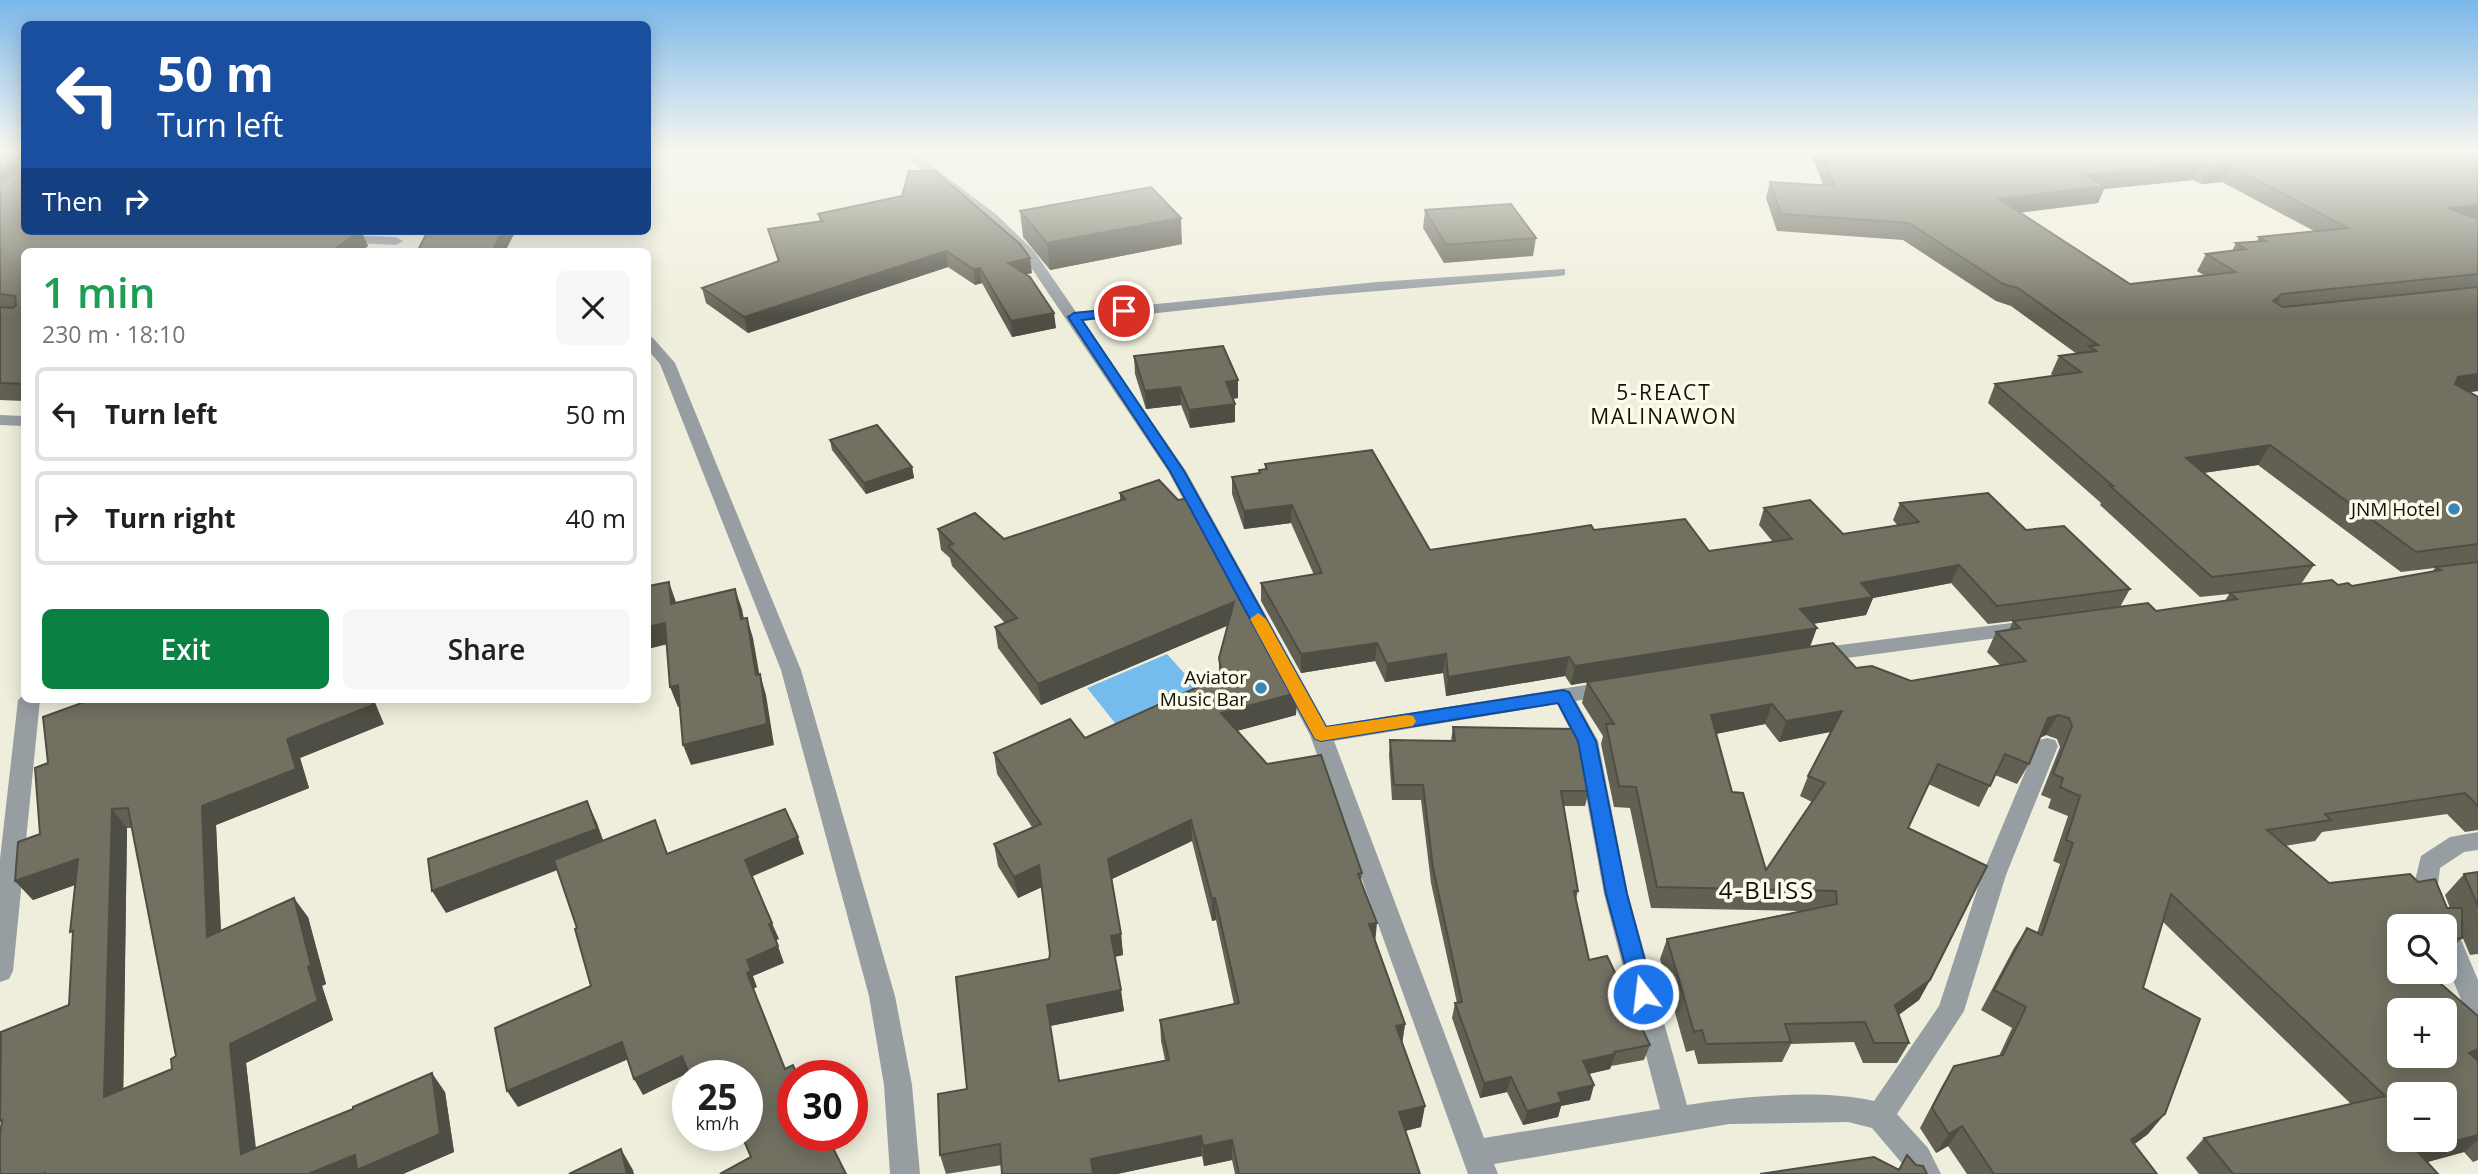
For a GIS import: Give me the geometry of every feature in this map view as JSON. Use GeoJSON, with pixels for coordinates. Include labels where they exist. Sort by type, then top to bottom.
{"type":"FeatureCollection","features":[{"type":"Feature","properties":{"kind":"street"},"geometry":{"type":"LineString","coordinates":[[975,206],[999,224],[1029,254],[1177,471],[1321,735],[1480,1163],[1677,1119],[1729,1111],[1848,1109],[1880,1116],[1917,1158],[1926,1174]]}},
{"type":"Feature","properties":{"kind":"street"},"geometry":{"type":"LineString","coordinates":[[385,248],[404,235]]}},
{"type":"Feature","properties":{"kind":"street"},"geometry":{"type":"LineString","coordinates":[[328,239],[396,241]]}},
{"type":"Feature","properties":{"kind":"street"},"geometry":{"type":"LineString","coordinates":[[1074,317],[1250,296],[1560,272]]}},
{"type":"Feature","properties":{"kind":"street"},"geometry":{"type":"LineString","coordinates":[[651,344],[667,363],[791,670],[882,996],[898,1084],[905,1174]]}},
{"type":"Feature","properties":{"kind":"street"},"geometry":{"type":"LineString","coordinates":[[0,420],[21,421]]}},
{"type":"Feature","properties":{"kind":"street"},"geometry":{"type":"LineString","coordinates":[[1792,659],[2039,627]]}},
{"type":"Feature","properties":{"kind":"street"},"geometry":{"type":"LineString","coordinates":[[1321,735],[1630,685]]}},
{"type":"Feature","properties":{"kind":"street"},"geometry":{"type":"LineString","coordinates":[[1563,696],[1587,741],[1616,894],[1677,1119]]}},
{"type":"Feature","properties":{"kind":"street"},"geometry":{"type":"LineString","coordinates":[[0,971],[29,703]]}},
{"type":"Feature","properties":{"kind":"street"},"geometry":{"type":"LineString","coordinates":[[1880,1116],[1951,1011],[1994,875],[2047,746]]}},
{"type":"Feature","properties":{"kind":"street"},"geometry":{"type":"LineString","coordinates":[[2437,914],[2426,885],[2429,863],[2458,844],[2478,841]]}},
{"type":"Feature","properties":{"kind":"street"},"geometry":{"type":"LineString","coordinates":[[2457,960],[2478,1011]]}},
{"type":"Feature","properties":{"kind":"water"},"geometry":{"type":"Polygon","coordinates":[[[1167,654],[1209,701],[1127,738],[1087,688],[1167,654]]]}},
{"type":"Feature","properties":{"kind":"building"},"geometry":{"type":"Polygon","coordinates":[[[0,206],[21,206],[21,235],[354,235],[336,248],[21,248],[21,384],[0,383],[0,307],[13,308],[16,305],[15,296],[0,294],[0,206]]]}},
{"type":"Feature","properties":{"kind":"building"},"geometry":{"type":"Polygon","coordinates":[[[856,206],[976,206],[1020,244],[1030,258],[1008,263],[1030,277],[1054,313],[1011,321],[980,268],[973,269],[946,251],[744,317],[702,288],[779,261],[768,229],[823,221],[818,214],[856,206]]]}},
{"type":"Feature","properties":{"kind":"building"},"geometry":{"type":"Polygon","coordinates":[[[1048,206],[1169,206],[1181,218],[1047,243],[1020,211],[1048,206]]]}},
{"type":"Feature","properties":{"kind":"building"},"geometry":{"type":"Polygon","coordinates":[[[1512,206],[1536,238],[1446,245],[1425,210],[1512,206]]]}},
{"type":"Feature","properties":{"kind":"building"},"geometry":{"type":"Polygon","coordinates":[[[1778,206],[2009,206],[2130,284],[2236,272],[2206,254],[2246,249],[2236,243],[2266,241],[2259,237],[2348,228],[2306,206],[2470,206],[2448,208],[2478,219],[2478,274],[2282,294],[2273,301],[2283,307],[2478,287],[2478,374],[2458,377],[2455,384],[2478,397],[2478,544],[2416,552],[2270,445],[2186,458],[2314,565],[2212,577],[2110,486],[2113,486],[1995,384],[2081,372],[2059,356],[2096,351],[2089,346],[2098,345],[2018,288],[2003,284],[1909,223],[1781,214],[1778,206]]]}},
{"type":"Feature","properties":{"kind":"building"},"geometry":{"type":"Polygon","coordinates":[[[426,235],[500,235],[494,248],[419,248],[426,235]]]}},
{"type":"Feature","properties":{"kind":"building"},"geometry":{"type":"Polygon","coordinates":[[[1223,346],[1238,380],[1226,382],[1235,404],[1189,410],[1180,387],[1145,391],[1134,356],[1223,346]]]}},
{"type":"Feature","properties":{"kind":"building"},"geometry":{"type":"Polygon","coordinates":[[[877,425],[912,467],[864,483],[830,440],[877,425]]]}},
{"type":"Feature","properties":{"kind":"building"},"geometry":{"type":"Polygon","coordinates":[[[1372,450],[1430,550],[1591,525],[1594,530],[1685,519],[1709,551],[1792,539],[1764,508],[1810,500],[1843,534],[1919,522],[1900,503],[1988,493],[2026,530],[2064,526],[2130,589],[1997,606],[1959,565],[1861,583],[1873,597],[1800,609],[1817,628],[1575,666],[1569,657],[1448,677],[1446,654],[1387,664],[1377,643],[1301,654],[1261,583],[1322,573],[1292,505],[1244,511],[1232,477],[1260,473],[1259,470],[1267,469],[1265,464],[1372,450]]]}},
{"type":"Feature","properties":{"kind":"building"},"geometry":{"type":"Polygon","coordinates":[[[1159,480],[1178,500],[1190,498],[1297,693],[1221,713],[1267,764],[1321,755],[1362,873],[1358,874],[1377,923],[1369,924],[1405,1024],[1396,1026],[1425,1106],[1399,1112],[1420,1174],[1239,1174],[1232,1140],[1203,1146],[1201,1136],[1091,1159],[1093,1174],[1002,1174],[1000,1144],[940,1155],[938,1094],[967,1089],[956,977],[1049,959],[1050,954],[1039,865],[1014,877],[994,844],[1041,824],[994,753],[1070,719],[1085,738],[1222,676],[1219,658],[1234,602],[1038,684],[995,627],[1017,618],[948,546],[953,544],[938,529],[975,513],[1004,539],[1125,499],[1120,493],[1159,480]],[[1191,820],[1108,859],[1121,934],[1111,936],[1121,990],[1047,1005],[1059,1081],[1169,1060],[1160,1020],[1239,1003],[1215,898],[1212,899],[1191,820]]]}},
{"type":"Feature","properties":{"kind":"building"},"geometry":{"type":"Polygon","coordinates":[[[2478,562],[2478,806],[2465,793],[2325,814],[2331,820],[2267,830],[2329,883],[2410,874],[2418,882],[2435,879],[2447,908],[2462,908],[2462,938],[2457,939],[2457,914],[2387,914],[2387,984],[2441,984],[2478,1016],[2478,1049],[2469,1053],[2478,1061],[2478,1135],[2457,1141],[2457,1082],[2387,1082],[2387,1152],[2418,1152],[2438,1174],[2233,1174],[2204,1138],[2385,1096],[2171,894],[2143,988],[2200,1019],[2165,1114],[2131,1140],[2157,1174],[1994,1174],[1962,1126],[1949,1134],[1932,1108],[1954,1066],[2003,1055],[2026,1007],[1994,990],[2027,928],[2042,935],[2073,843],[2066,840],[2080,796],[2060,787],[2063,778],[2053,774],[2072,726],[2069,718],[2058,715],[2048,718],[2029,764],[2005,754],[1990,786],[1938,764],[1908,828],[1987,866],[1930,980],[1895,1005],[1909,1043],[1874,1043],[1865,1022],[1785,1024],[1791,1042],[1706,1044],[1702,1030],[1694,1032],[1667,939],[1837,904],[1836,891],[1657,887],[1636,787],[1619,786],[1606,724],[1614,724],[1587,682],[1833,643],[1856,668],[1872,666],[1911,681],[2026,661],[1996,632],[2020,628],[2013,621],[2148,603],[2156,611],[2237,599],[2230,593],[2332,580],[2338,585],[2348,583],[2352,586],[2441,570],[2436,567],[2478,562]],[[1772,704],[1711,715],[1732,792],[1743,793],[1766,870],[1825,783],[1808,776],[1842,711],[1786,721],[1772,704]]]}},
{"type":"Feature","properties":{"kind":"building"},"geometry":{"type":"Polygon","coordinates":[[[669,582],[671,604],[735,589],[741,619],[747,618],[756,675],[760,674],[767,724],[683,745],[678,685],[670,687],[665,623],[651,626],[651,585],[669,582]]]}},
{"type":"Feature","properties":{"kind":"building"},"geometry":{"type":"Polygon","coordinates":[[[82,703],[372,703],[373,705],[287,739],[296,769],[202,806],[207,937],[294,898],[318,1001],[230,1044],[241,1154],[353,1109],[432,1073],[440,1134],[357,1170],[355,1155],[308,1174],[0,1174],[1,1032],[69,1005],[73,931],[70,932],[78,859],[15,881],[18,842],[40,834],[35,768],[48,763],[43,717],[82,703]],[[128,808],[112,809],[104,1097],[172,1069],[171,1059],[176,1056],[128,808]]]}},
{"type":"Feature","properties":{"kind":"building"},"geometry":{"type":"Polygon","coordinates":[[[1453,727],[1577,729],[1589,791],[1561,791],[1578,891],[1574,891],[1589,960],[1607,956],[1650,1045],[1583,1061],[1594,1085],[1558,1093],[1562,1102],[1527,1111],[1511,1077],[1484,1083],[1455,1003],[1462,1002],[1433,868],[1423,785],[1394,785],[1390,740],[1455,741],[1453,727]]]}},
{"type":"Feature","properties":{"kind":"building"},"geometry":{"type":"Polygon","coordinates":[[[587,801],[597,829],[432,891],[428,859],[587,801]]]}},
{"type":"Feature","properties":{"kind":"building"},"geometry":{"type":"Polygon","coordinates":[[[785,809],[798,837],[745,860],[772,923],[769,924],[778,946],[747,960],[751,971],[747,973],[781,1060],[777,1060],[777,1151],[834,1151],[846,1174],[720,1174],[751,1157],[748,1151],[763,1151],[763,1060],[684,1060],[682,1056],[634,1079],[622,1042],[507,1091],[495,1028],[591,986],[575,929],[577,928],[554,860],[655,820],[667,854],[785,809]]]}},
{"type":"Feature","properties":{"kind":"building"},"geometry":{"type":"Polygon","coordinates":[[[2478,872],[2478,906],[2464,874],[2478,872]]]}},
{"type":"Feature","properties":{"kind":"building"},"geometry":{"type":"Polygon","coordinates":[[[621,1149],[627,1174],[569,1174],[621,1149]]]}},
{"type":"Feature","properties":{"kind":"building"},"geometry":{"type":"Polygon","coordinates":[[[1907,1155],[1916,1165],[1923,1166],[1927,1174],[1760,1174],[1874,1157],[1899,1170],[1907,1155]]]}},
{"type":"Feature","properties":{"kind":"slow traffic"},"geometry":{"type":"LineString","coordinates":[[1258,619],[1321,735],[1407,721]]}},
{"type":"Feature","properties":{"kind":"place","name":"JNM Hotel"},"geometry":{"type":"Point","coordinates":[2454,509]}},
{"type":"Feature","properties":{"kind":"place","name":"Aviator Music Bar"},"geometry":{"type":"Point","coordinates":[1261,688]}},
{"type":"Feature","properties":{"kind":"district","name":"5-REACT MALINAWON"},"geometry":{"type":"Point","coordinates":[1664,404]}},
{"type":"Feature","properties":{"kind":"district","name":"4-BLISS"},"geometry":{"type":"Point","coordinates":[1767,889]}},
{"type":"Feature","properties":{"kind":"route"},"geometry":{"type":"LineString","coordinates":[[1124,311],[1074,317],[1177,471],[1321,735],[1563,696],[1587,741],[1616,894],[1643,994]]}}]}
